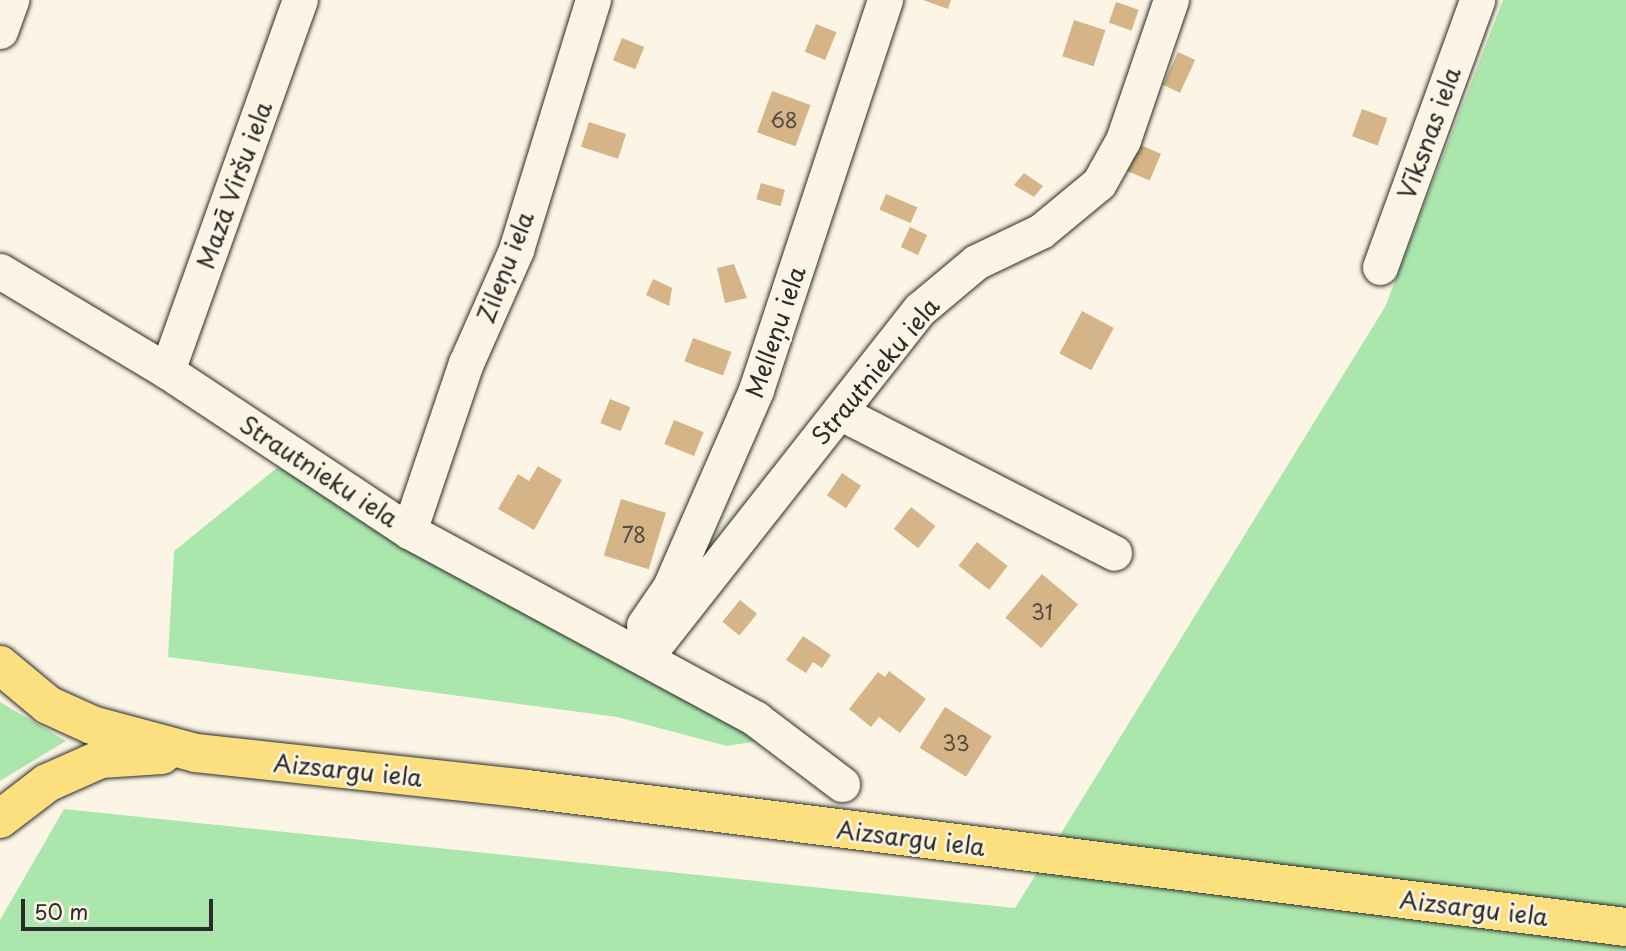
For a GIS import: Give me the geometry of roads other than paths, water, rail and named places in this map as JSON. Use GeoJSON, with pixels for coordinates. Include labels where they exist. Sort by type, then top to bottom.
{"type":"FeatureCollection","features":[{"type":"Feature","properties":{"kind":"highway","name":"Aizsargu iela"},"geometry":{"type":"LineString","coordinates":[[0,665],[48,705],[92,725],[196,753],[527,789],[1626,927]]}},
{"type":"Feature","properties":{"kind":"highway","name":"Aizsargu iela"},"geometry":{"type":"LineString","coordinates":[[0,819],[47,783],[100,759],[196,753]]}},
{"type":"Feature","properties":{"kind":"street"},"geometry":{"type":"LineString","coordinates":[[0,31],[11,0]]}},
{"type":"Feature","properties":{"kind":"street","name":"Mazā Viršu iela"},"geometry":{"type":"LineString","coordinates":[[167,371],[300,0]]}},
{"type":"Feature","properties":{"kind":"street","name":"Zileņu iela"},"geometry":{"type":"LineString","coordinates":[[409,531],[466,363],[516,250],[593,0]]}},
{"type":"Feature","properties":{"kind":"street","name":"Melleņu iela"},"geometry":{"type":"LineString","coordinates":[[637,653],[670,587],[756,390],[886,0]]}},
{"type":"Feature","properties":{"kind":"street","name":"Strautnieku iela"},"geometry":{"type":"LineString","coordinates":[[637,653],[839,412],[920,309],[976,262],[1041,231],[1099,183],[1123,140],[1171,0]]}},
{"type":"Feature","properties":{"kind":"street","name":"Vīksnas iela"},"geometry":{"type":"LineString","coordinates":[[1380,267],[1477,0]]}},
{"type":"Feature","properties":{"kind":"street","name":"Strautnieku iela"},"geometry":{"type":"LineString","coordinates":[[0,271],[167,371],[409,531],[756,719],[842,784]]}},
{"type":"Feature","properties":{"kind":"street"},"geometry":{"type":"LineString","coordinates":[[839,412],[1114,553]]}}]}
